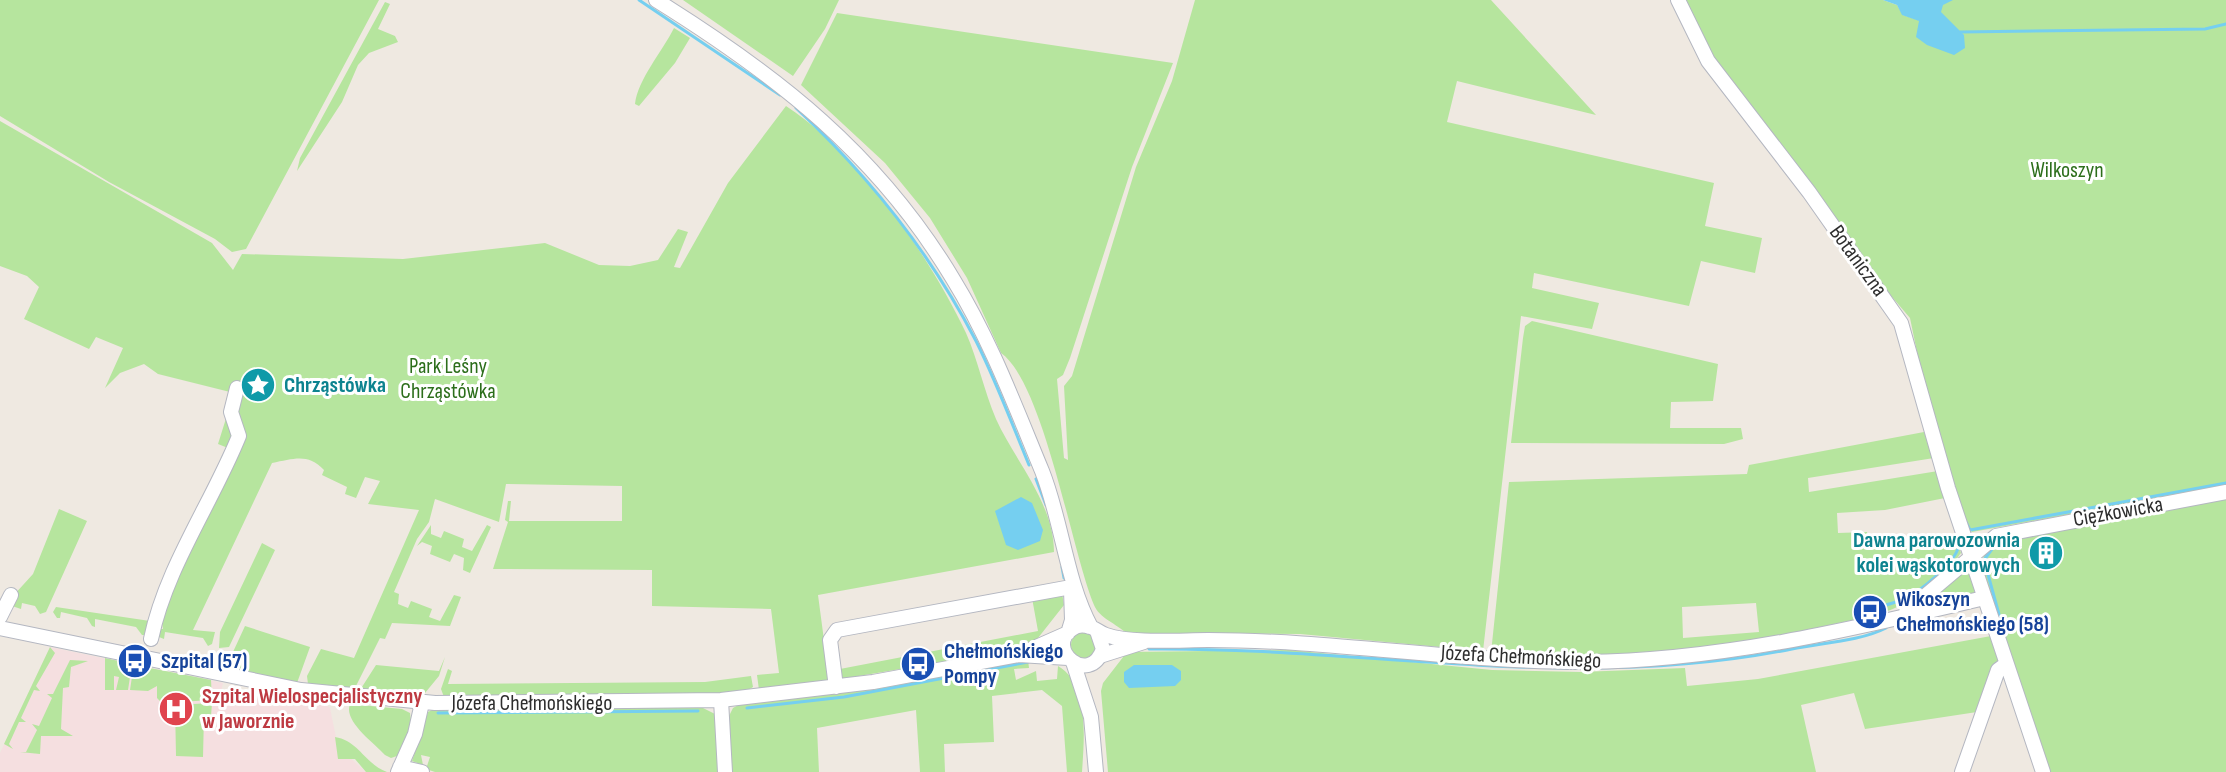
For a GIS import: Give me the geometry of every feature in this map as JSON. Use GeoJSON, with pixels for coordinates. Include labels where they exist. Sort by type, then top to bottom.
{"type":"FeatureCollection","features":[{"type":"Feature","properties":{"kind":"street"},"geometry":{"type":"LineString","coordinates":[[656,0],[739,53],[807,105],[855,150],[916,223],[954,280],[992,353],[1049,488],[1071,581],[1072,620],[1063,645],[1091,717]]}},
{"type":"Feature","properties":{"kind":"street","name":"Botaniczna"},"geometry":{"type":"LineString","coordinates":[[1678,0],[1708,61],[1809,192],[1901,323],[1928,425],[1970,556]]}},
{"type":"Feature","properties":{"kind":"street"},"geometry":{"type":"LineString","coordinates":[[151,639],[173,576],[239,436],[231,412],[237,388]]}},
{"type":"Feature","properties":{"kind":"street","name":"Ciężkowicka"},"geometry":{"type":"LineString","coordinates":[[1970,556],[1986,541],[2015,531],[2226,492]]}},
{"type":"Feature","properties":{"kind":"street"},"geometry":{"type":"LineString","coordinates":[[1970,556],[2043,772]]}},
{"type":"Feature","properties":{"kind":"street","name":"Józefa Chełmońskiego"},"geometry":{"type":"LineString","coordinates":[[1891,618],[1916,606],[1970,556]]}},
{"type":"Feature","properties":{"kind":"street"},"geometry":{"type":"LineString","coordinates":[[1071,581],[1103,642],[1092,679],[1091,717],[1096,772]]}},
{"type":"Feature","properties":{"kind":"street"},"geometry":{"type":"LineString","coordinates":[[836,687],[830,640],[837,630],[1071,581]]}},
{"type":"Feature","properties":{"kind":"street"},"geometry":{"type":"LineString","coordinates":[[0,617],[11,595]]}},
{"type":"Feature","properties":{"kind":"street","name":"Józefa Chełmońskiego"},"geometry":{"type":"LineString","coordinates":[[1094,629],[1109,636],[1148,640],[1285,641],[1527,661],[1610,662],[1744,649],[1984,598]]}},
{"type":"Feature","properties":{"kind":"street"},"geometry":{"type":"LineString","coordinates":[[1068,633],[1078,626],[1094,629]]}},
{"type":"Feature","properties":{"kind":"street","name":"Józefa Chełmońskiego"},"geometry":{"type":"LineString","coordinates":[[0,628],[301,690],[422,703],[721,700],[836,687],[1019,655],[1068,633]]}},
{"type":"Feature","properties":{"kind":"street","name":"Józefa Chełmońskiego"},"geometry":{"type":"LineString","coordinates":[[1099,658],[1148,640]]}},
{"type":"Feature","properties":{"kind":"street","name":"Józefa Chełmońskiego"},"geometry":{"type":"LineString","coordinates":[[1019,655],[1070,660]]}},
{"type":"Feature","properties":{"kind":"street"},"geometry":{"type":"LineString","coordinates":[[1070,660],[1085,665],[1099,658]]}},
{"type":"Feature","properties":{"kind":"street"},"geometry":{"type":"LineString","coordinates":[[1962,772],[1998,670],[2006,664]]}},
{"type":"Feature","properties":{"kind":"street"},"geometry":{"type":"LineString","coordinates":[[721,700],[725,772]]}},
{"type":"Feature","properties":{"kind":"street"},"geometry":{"type":"LineString","coordinates":[[422,703],[415,734],[399,770],[422,772]]}},
{"type":"Feature","properties":{"kind":"shaded area","name":"Szpital Wielospecjalistyczny w Jaworznie"},"geometry":{"type":"Polygon","coordinates":[[[50,647],[223,683],[221,692],[325,704],[330,708],[338,747],[366,772],[0,772],[0,753],[50,647]]]}},
{"type":"Feature","properties":{"kind":"green space"},"geometry":{"type":"Polygon","coordinates":[[[0,0],[379,0],[246,249],[232,252],[215,239],[109,182],[0,116],[0,0]]]}},
{"type":"Feature","properties":{"kind":"green space"},"geometry":{"type":"Polygon","coordinates":[[[683,0],[839,0],[825,29],[793,76],[683,0]]]}},
{"type":"Feature","properties":{"kind":"green space"},"geometry":{"type":"Polygon","coordinates":[[[1195,0],[1491,0],[1596,115],[1457,81],[1447,122],[1714,183],[1705,226],[1762,238],[1755,273],[1701,261],[1689,306],[1534,273],[1532,288],[1599,303],[1592,329],[1521,316],[1483,651],[1300,634],[1126,633],[1104,617],[1096,610],[1085,580],[1044,432],[1031,398],[1016,370],[1001,353],[967,278],[930,218],[885,163],[801,85],[837,13],[1173,63],[1132,167],[1070,358],[1063,375],[1057,379],[1064,458],[1068,460],[1064,386],[1072,376],[1136,167],[1172,81],[1195,0]]]}},
{"type":"Feature","properties":{"kind":"green space","name":"Wilkoszyn"},"geometry":{"type":"Polygon","coordinates":[[[1682,0],[1883,0],[1897,5],[1903,15],[1963,35],[1926,0],[2226,0],[2226,486],[1972,532],[1965,525],[1930,415],[1910,318],[1875,277],[1711,59],[1682,0]]]}},
{"type":"Feature","properties":{"kind":"green space"},"geometry":{"type":"Polygon","coordinates":[[[385,2],[390,4],[378,29],[395,36],[398,42],[369,53],[358,65],[342,102],[297,171],[300,158],[385,2]]]}},
{"type":"Feature","properties":{"kind":"green space"},"geometry":{"type":"Polygon","coordinates":[[[674,28],[690,38],[675,63],[639,106],[635,104],[641,85],[674,28]]]}},
{"type":"Feature","properties":{"kind":"green space","name":"Park Leśny Chrząstówka"},"geometry":{"type":"Polygon","coordinates":[[[786,106],[813,126],[865,178],[890,208],[933,271],[966,333],[996,419],[1041,499],[1048,516],[1054,552],[818,595],[829,678],[826,683],[759,690],[757,675],[779,673],[771,609],[652,606],[652,570],[493,569],[508,522],[505,520],[508,501],[511,501],[509,521],[622,521],[622,486],[506,484],[499,522],[435,499],[429,522],[417,539],[394,592],[399,594],[398,604],[408,608],[411,601],[432,609],[429,617],[440,621],[454,595],[461,597],[450,626],[392,623],[385,639],[380,638],[354,690],[308,684],[307,676],[321,649],[354,658],[419,510],[368,504],[380,481],[365,477],[356,498],[345,494],[347,487],[322,475],[324,470],[312,461],[294,459],[272,463],[193,630],[215,632],[212,644],[208,646],[203,638],[165,632],[164,639],[159,637],[156,629],[163,629],[161,617],[228,448],[218,444],[234,393],[158,374],[144,364],[120,373],[105,388],[123,348],[96,337],[89,349],[24,319],[39,287],[27,276],[0,266],[0,121],[212,243],[233,270],[242,254],[403,259],[545,243],[599,265],[630,266],[658,260],[678,229],[688,232],[674,267],[680,268],[728,183],[786,106]]]}},
{"type":"Feature","properties":{"kind":"green space"},"geometry":{"type":"Polygon","coordinates":[[[1532,321],[1718,364],[1713,401],[1671,402],[1670,428],[1741,428],[1743,439],[1724,444],[1511,443],[1525,326],[1532,321]]]}},
{"type":"Feature","properties":{"kind":"green space"},"geometry":{"type":"Polygon","coordinates":[[[1924,432],[1934,458],[1808,478],[1809,492],[1938,471],[1945,498],[1885,510],[1837,513],[1838,533],[1867,532],[1869,548],[1957,540],[1961,553],[1928,586],[1898,606],[1875,615],[1873,609],[1866,611],[1867,617],[1797,632],[1656,654],[1586,656],[1491,653],[1509,482],[1747,474],[1749,465],[1924,432]],[[1756,603],[1682,607],[1683,638],[1759,632],[1756,603]]]}},
{"type":"Feature","properties":{"kind":"green space"},"geometry":{"type":"Polygon","coordinates":[[[2226,497],[2226,772],[2049,772],[2002,635],[2003,621],[1999,621],[1982,574],[1984,552],[2000,541],[2226,497]]]}},
{"type":"Feature","properties":{"kind":"green space"},"geometry":{"type":"Polygon","coordinates":[[[59,509],[87,521],[46,612],[40,614],[35,606],[22,603],[21,609],[12,606],[13,596],[33,574],[59,509]]]}},
{"type":"Feature","properties":{"kind":"green space"},"geometry":{"type":"Polygon","coordinates":[[[431,525],[431,534],[441,538],[444,531],[464,539],[462,547],[472,551],[487,525],[491,527],[470,573],[463,570],[464,558],[454,554],[450,562],[430,554],[432,546],[422,542],[417,546],[431,525]]]}},
{"type":"Feature","properties":{"kind":"green space"},"geometry":{"type":"Polygon","coordinates":[[[262,543],[275,550],[229,647],[219,648],[220,632],[262,543]]]}},
{"type":"Feature","properties":{"kind":"green space"},"geometry":{"type":"Polygon","coordinates":[[[1964,570],[1971,573],[1975,593],[1934,601],[1935,596],[1964,570]]]}},
{"type":"Feature","properties":{"kind":"green space"},"geometry":{"type":"Polygon","coordinates":[[[1062,593],[1064,605],[1038,638],[1037,646],[841,679],[840,669],[1038,631],[1032,598],[1062,593]]]}},
{"type":"Feature","properties":{"kind":"green space"},"geometry":{"type":"Polygon","coordinates":[[[56,607],[150,621],[145,635],[142,635],[136,627],[95,619],[95,627],[87,618],[61,612],[60,618],[57,618],[53,612],[56,607]]]}},
{"type":"Feature","properties":{"kind":"green space"},"geometry":{"type":"Polygon","coordinates":[[[245,626],[310,647],[297,683],[231,670],[227,665],[245,626]]]}},
{"type":"Feature","properties":{"kind":"green space"},"geometry":{"type":"Polygon","coordinates":[[[1084,632],[1093,636],[1097,645],[1093,654],[1084,658],[1075,654],[1071,645],[1075,636],[1084,632]]]}},
{"type":"Feature","properties":{"kind":"green space"},"geometry":{"type":"Polygon","coordinates":[[[1991,636],[1999,659],[1977,712],[1865,729],[1854,693],[1801,705],[1816,772],[1108,772],[1101,691],[1103,683],[1127,652],[1290,650],[1492,670],[1580,672],[1685,668],[1687,686],[1758,679],[1991,636]]]}},
{"type":"Feature","properties":{"kind":"green space"},"geometry":{"type":"Polygon","coordinates":[[[50,647],[55,653],[36,686],[40,691],[34,690],[21,718],[26,722],[19,722],[9,744],[13,749],[4,744],[50,647]]]}},
{"type":"Feature","properties":{"kind":"green space"},"geometry":{"type":"Polygon","coordinates":[[[445,657],[439,676],[425,693],[360,690],[376,665],[439,671],[445,657]]]}},
{"type":"Feature","properties":{"kind":"green space"},"geometry":{"type":"Polygon","coordinates":[[[105,658],[132,664],[128,690],[116,690],[119,677],[114,676],[114,690],[105,690],[105,658]]]}},
{"type":"Feature","properties":{"kind":"green space"},"geometry":{"type":"Polygon","coordinates":[[[70,660],[88,661],[71,667],[69,687],[63,688],[61,729],[73,736],[41,736],[40,754],[20,752],[26,752],[37,730],[32,724],[39,726],[52,698],[47,694],[53,694],[70,660]]]}},
{"type":"Feature","properties":{"kind":"green space"},"geometry":{"type":"Polygon","coordinates":[[[1028,660],[1029,668],[1014,669],[1016,680],[1036,671],[1037,681],[1057,679],[1058,666],[1076,686],[1083,714],[1082,772],[1067,772],[1062,706],[1042,690],[992,696],[994,742],[944,744],[945,772],[920,772],[916,710],[817,728],[819,772],[728,772],[729,716],[733,708],[742,703],[867,690],[1028,660]]]}},
{"type":"Feature","properties":{"kind":"green space"},"geometry":{"type":"Polygon","coordinates":[[[145,667],[211,680],[212,700],[162,703],[157,698],[157,686],[148,691],[130,690],[133,670],[142,672],[145,667]]]}},
{"type":"Feature","properties":{"kind":"green space"},"geometry":{"type":"Polygon","coordinates":[[[448,669],[452,671],[448,684],[705,682],[751,676],[753,687],[741,694],[444,697],[441,689],[448,669]]]}},
{"type":"Feature","properties":{"kind":"green space"},"geometry":{"type":"Polygon","coordinates":[[[212,703],[211,716],[204,716],[203,757],[176,756],[175,705],[212,703]]]}},
{"type":"Feature","properties":{"kind":"green space"},"geometry":{"type":"Polygon","coordinates":[[[350,704],[402,709],[410,713],[412,730],[400,755],[391,758],[385,755],[367,738],[351,717],[350,704]]]}},
{"type":"Feature","properties":{"kind":"green space"},"geometry":{"type":"Polygon","coordinates":[[[699,706],[715,714],[718,772],[435,772],[426,769],[430,757],[421,755],[423,765],[412,761],[428,712],[436,708],[699,706]]]}},
{"type":"Feature","properties":{"kind":"green space"},"geometry":{"type":"Polygon","coordinates":[[[335,737],[350,743],[387,772],[366,772],[355,759],[338,759],[335,737]]]}},
{"type":"Feature","properties":{"kind":"water"},"geometry":{"type":"Polygon","coordinates":[[[1883,0],[1953,0],[1943,5],[1941,12],[1964,35],[1965,48],[1954,55],[1927,45],[1916,37],[1919,21],[1902,15],[1897,5],[1883,0]]]}},
{"type":"Feature","properties":{"kind":"water"},"geometry":{"type":"Polygon","coordinates":[[[1021,497],[1032,503],[1043,530],[1040,541],[1018,550],[1006,545],[995,511],[1021,497]]]}},
{"type":"Feature","properties":{"kind":"water"},"geometry":{"type":"Polygon","coordinates":[[[1134,665],[1172,665],[1181,671],[1181,680],[1175,686],[1129,688],[1124,682],[1124,672],[1134,665]]]}},
{"type":"Feature","properties":{"kind":"waterway"},"geometry":{"type":"LineString","coordinates":[[639,0],[780,95]]}},
{"type":"Feature","properties":{"kind":"waterway"},"geometry":{"type":"LineString","coordinates":[[1960,32],[2205,29],[2226,24]]}},
{"type":"Feature","properties":{"kind":"waterway"},"geometry":{"type":"LineString","coordinates":[[796,108],[873,188],[939,277],[983,356],[1029,465]]}},
{"type":"Feature","properties":{"kind":"waterway"},"geometry":{"type":"LineString","coordinates":[[1036,479],[1046,505]]}},
{"type":"Feature","properties":{"kind":"waterway"},"geometry":{"type":"LineString","coordinates":[[1966,522],[1970,530],[2226,483]]}},
{"type":"Feature","properties":{"kind":"waterway"},"geometry":{"type":"LineString","coordinates":[[2000,618],[1984,560],[1992,549],[2012,540]]}},
{"type":"Feature","properties":{"kind":"waterway"},"geometry":{"type":"LineString","coordinates":[[1882,612],[1881,607],[1908,597],[1933,579],[1953,557],[1959,544]]}},
{"type":"Feature","properties":{"kind":"waterway"},"geometry":{"type":"LineString","coordinates":[[1062,567],[1064,578]]}},
{"type":"Feature","properties":{"kind":"waterway"},"geometry":{"type":"LineString","coordinates":[[1149,649],[1231,650],[1550,668],[1630,667],[1711,662],[1853,639],[1886,628]]}},
{"type":"Feature","properties":{"kind":"waterway"},"geometry":{"type":"LineString","coordinates":[[747,708],[844,697],[1028,662]]}},
{"type":"Feature","properties":{"kind":"waterway"},"geometry":{"type":"LineString","coordinates":[[438,713],[698,711]]}},
{"type":"Feature","properties":{"kind":"place","name":"Chrząstówka"},"geometry":{"type":"Point","coordinates":[258,385]}},
{"type":"Feature","properties":{"kind":"place","name":"Dawna parowozownia kolei wąskotorowych"},"geometry":{"type":"Point","coordinates":[2046,553]}},
{"type":"Feature","properties":{"kind":"place","name":"Wikoszyn Chełmońskiego (58)"},"geometry":{"type":"Point","coordinates":[1870,612]}},
{"type":"Feature","properties":{"kind":"place","name":"Szpital (57)"},"geometry":{"type":"Point","coordinates":[135,661]}},
{"type":"Feature","properties":{"kind":"place","name":"Chełmońskiego Pompy"},"geometry":{"type":"Point","coordinates":[918,664]}},
{"type":"Feature","properties":{"kind":"place","name":"Szpital Wielospecjalistyczny w Jaworznie"},"geometry":{"type":"Point","coordinates":[176,709]}}]}
